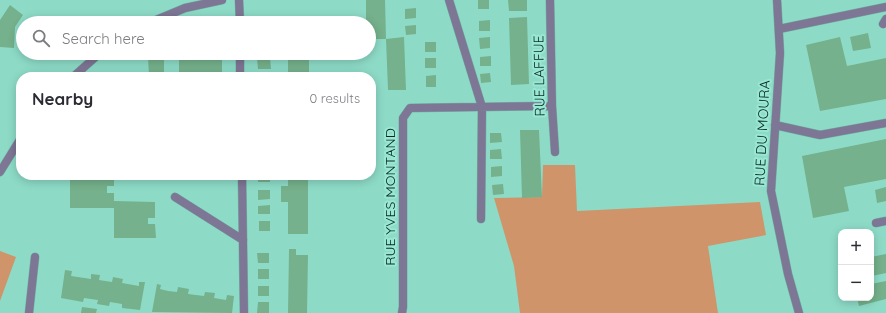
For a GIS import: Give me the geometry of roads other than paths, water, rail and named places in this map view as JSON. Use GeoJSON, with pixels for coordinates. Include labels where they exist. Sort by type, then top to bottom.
{"type":"FeatureCollection","features":[{"type":"Feature","properties":{"kind":"street"},"geometry":{"type":"LineString","coordinates":[[166,16],[185,8],[222,0]]}},
{"type":"Feature","properties":{"kind":"street"},"geometry":{"type":"LineString","coordinates":[[239,0],[240,16]]}},
{"type":"Feature","properties":{"kind":"street"},"geometry":{"type":"LineString","coordinates":[[448,0],[482,107],[481,219]]}},
{"type":"Feature","properties":{"kind":"street","name":"RUE LAFFUE"},"geometry":{"type":"LineString","coordinates":[[550,0],[552,106],[555,152]]}},
{"type":"Feature","properties":{"kind":"street","name":"RUE DU MOURA"},"geometry":{"type":"LineString","coordinates":[[777,0],[780,52],[771,191],[788,274],[799,313]]}},
{"type":"Feature","properties":{"kind":"street"},"geometry":{"type":"LineString","coordinates":[[778,29],[886,7]]}},
{"type":"Feature","properties":{"kind":"street"},"geometry":{"type":"LineString","coordinates":[[79,72],[92,60]]}},
{"type":"Feature","properties":{"kind":"street"},"geometry":{"type":"LineString","coordinates":[[240,60],[240,72]]}},
{"type":"Feature","properties":{"kind":"street","name":"RUE YVES MONTAND"},"geometry":{"type":"LineString","coordinates":[[402,313],[402,118],[410,108],[552,106]]}},
{"type":"Feature","properties":{"kind":"street"},"geometry":{"type":"LineString","coordinates":[[775,125],[820,135],[886,123]]}},
{"type":"Feature","properties":{"kind":"street"},"geometry":{"type":"LineString","coordinates":[[0,172],[16,146]]}},
{"type":"Feature","properties":{"kind":"street"},"geometry":{"type":"LineString","coordinates":[[242,180],[244,313]]}},
{"type":"Feature","properties":{"kind":"street"},"geometry":{"type":"LineString","coordinates":[[174,197],[243,240]]}},
{"type":"Feature","properties":{"kind":"street"},"geometry":{"type":"LineString","coordinates":[[876,223],[886,221]]}},
{"type":"Feature","properties":{"kind":"street"},"geometry":{"type":"LineString","coordinates":[[28,313],[35,257]]}}]}
